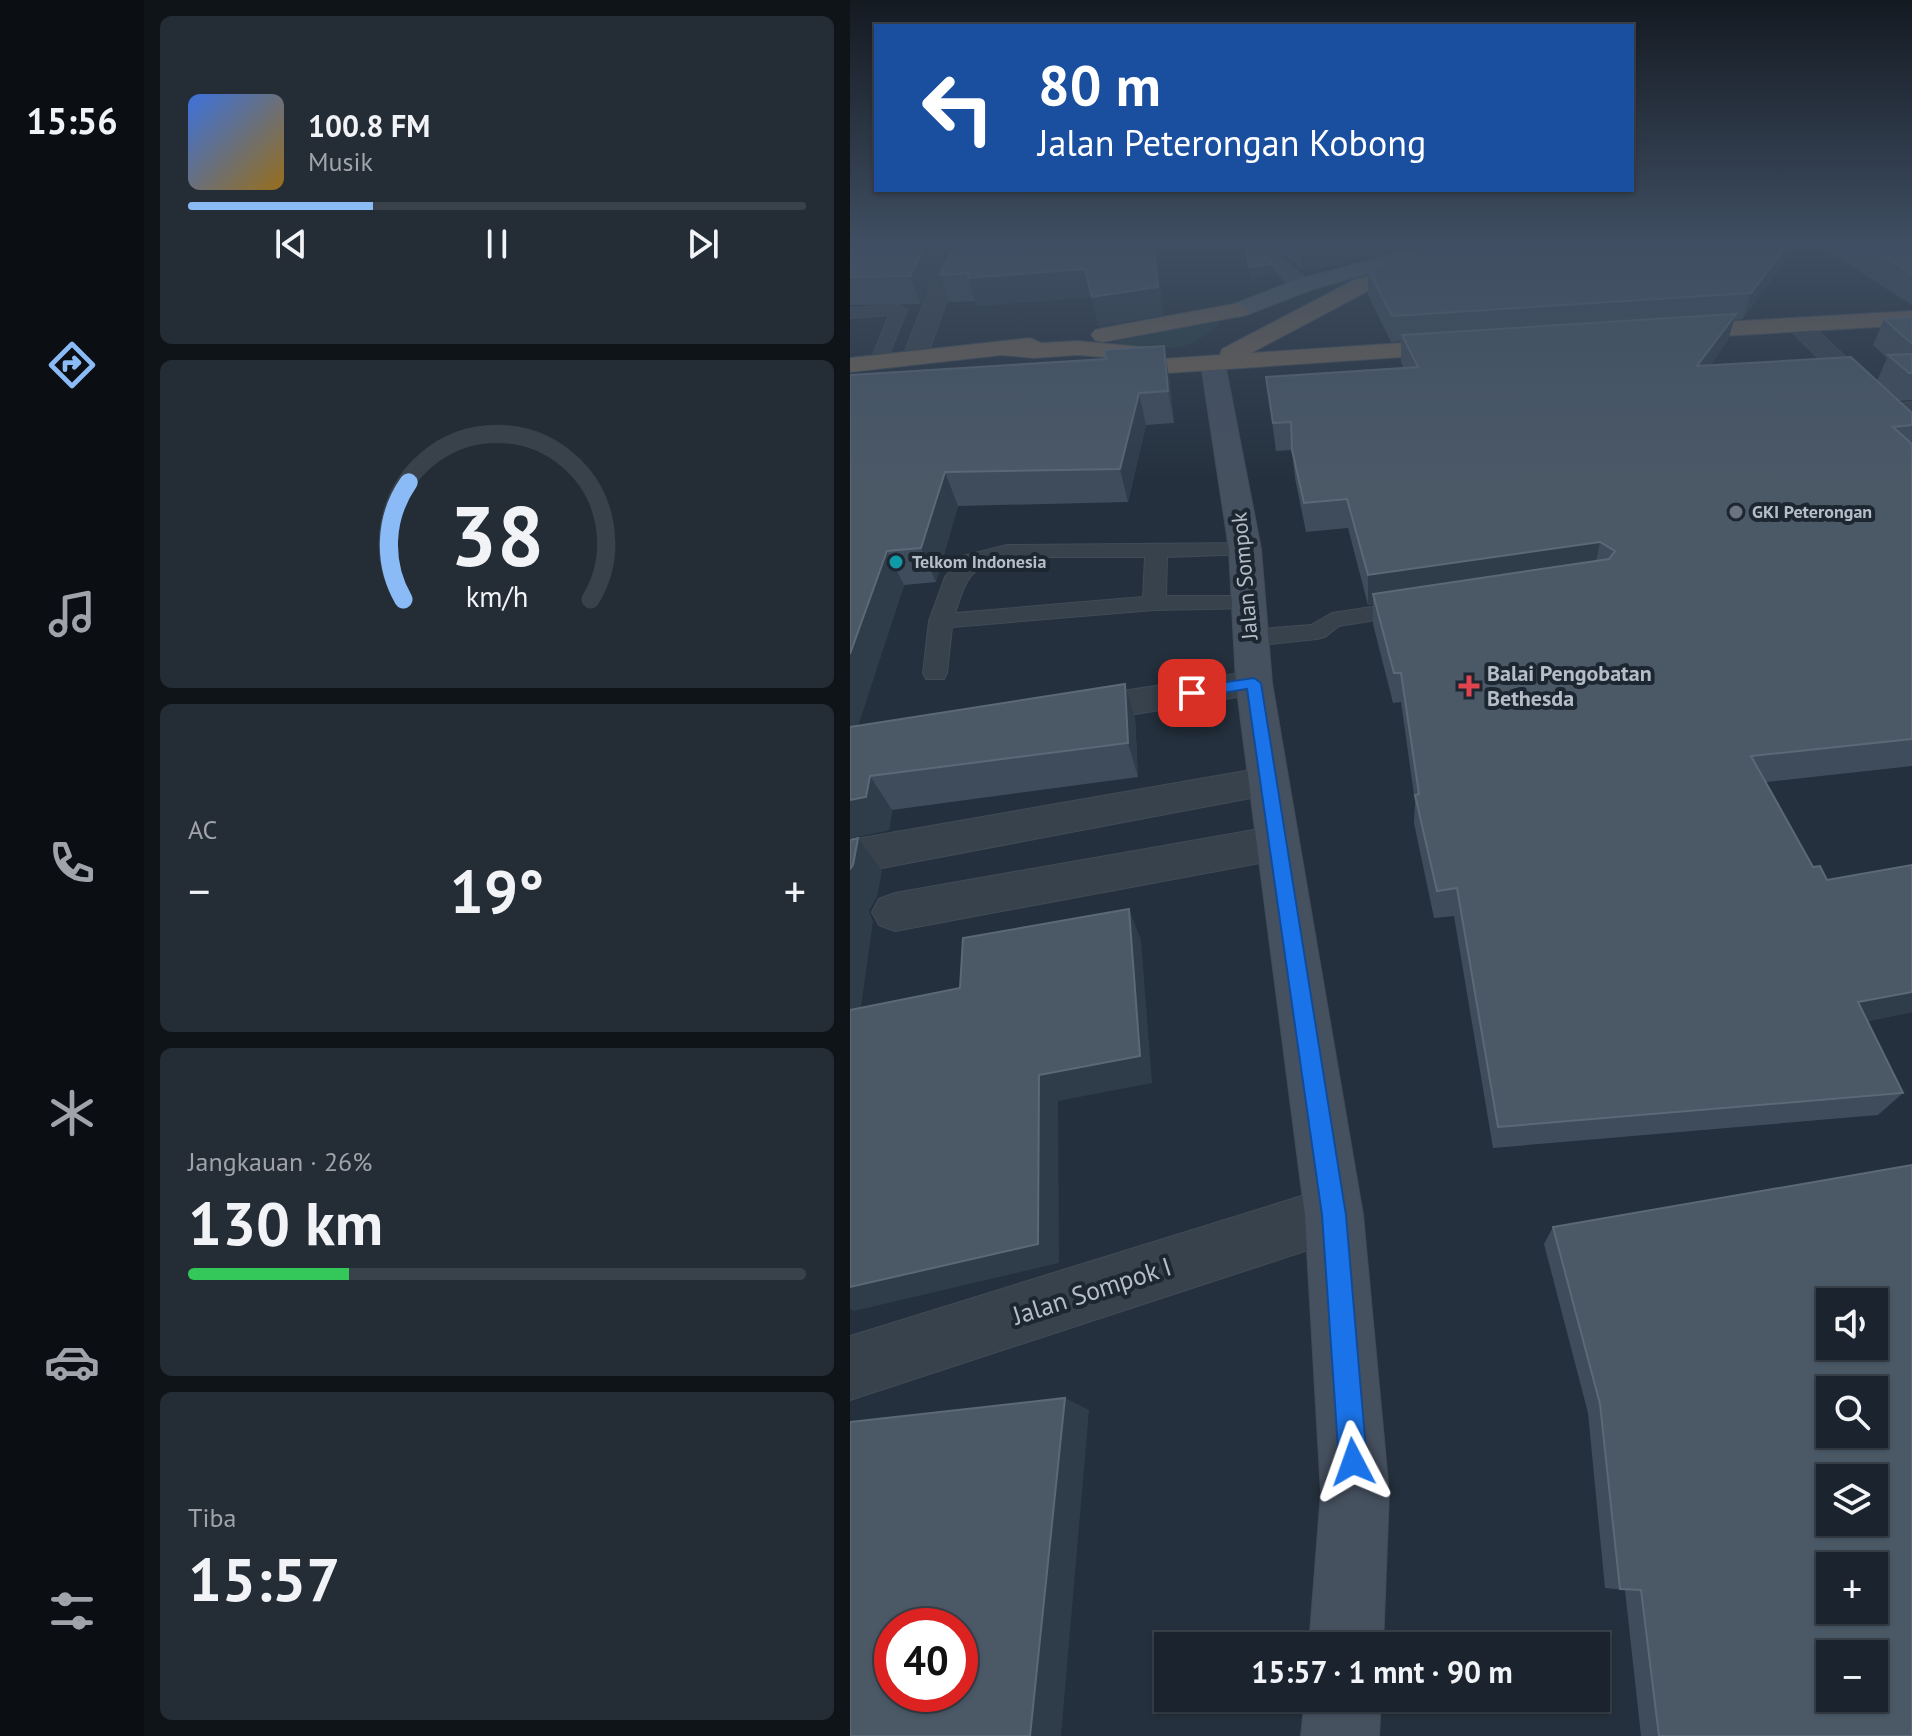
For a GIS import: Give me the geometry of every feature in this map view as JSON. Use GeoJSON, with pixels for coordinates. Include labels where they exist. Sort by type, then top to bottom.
{"type":"FeatureCollection","features":[{"type":"Feature","properties":{"kind":"highway"},"geometry":{"type":"LineString","coordinates":[[850,387],[913,377],[944,355],[1121,333],[1182,321]]}},
{"type":"Feature","properties":{"kind":"highway"},"geometry":{"type":"LineString","coordinates":[[1001,348],[1034,351],[1105,349],[1175,355],[1213,364],[1296,321]]}},
{"type":"Feature","properties":{"kind":"highway"},"geometry":{"type":"LineString","coordinates":[[1642,334],[1854,321]]}},
{"type":"Feature","properties":{"kind":"highway"},"geometry":{"type":"LineString","coordinates":[[1290,324],[1283,336],[1285,346],[1322,355]]}},
{"type":"Feature","properties":{"kind":"highway"},"geometry":{"type":"LineString","coordinates":[[1038,375],[1488,344]]}},
{"type":"Feature","properties":{"kind":"highway"},"geometry":{"type":"LineString","coordinates":[[850,365],[878,362],[913,377]]}},
{"type":"Feature","properties":{"kind":"street"},"geometry":{"type":"LineString","coordinates":[[913,377],[930,321]]}},
{"type":"Feature","properties":{"kind":"street"},"geometry":{"type":"LineString","coordinates":[[1797,324],[1912,434]]}},
{"type":"Feature","properties":{"kind":"street"},"geometry":{"type":"LineString","coordinates":[[944,355],[954,326]]}},
{"type":"Feature","properties":{"kind":"street","name":"Jalan Sompok"},"geometry":{"type":"LineString","coordinates":[[1213,364],[1245,549],[1251,641],[1276,843],[1334,1215],[1355,1493],[1347,1632]]}},
{"type":"Feature","properties":{"kind":"street"},"geometry":{"type":"LineString","coordinates":[[1036,717],[1251,641]]}},
{"type":"Feature","properties":{"kind":"street"},"geometry":{"type":"LineString","coordinates":[[850,857],[1268,782]]}},
{"type":"Feature","properties":{"kind":"street"},"geometry":{"type":"LineString","coordinates":[[895,912],[1276,843]]}},
{"type":"Feature","properties":{"kind":"street","name":"Jalan Sompok I"},"geometry":{"type":"LineString","coordinates":[[850,1368],[1334,1215]]}},
{"type":"Feature","properties":{"kind":"street"},"geometry":{"type":"LineString","coordinates":[[1340,1736],[1342,1712]]}},
{"type":"Feature","properties":{"kind":"lane"},"geometry":{"type":"LineString","coordinates":[[878,362],[895,321]]}},
{"type":"Feature","properties":{"kind":"lane"},"geometry":{"type":"LineString","coordinates":[[1886,410],[1912,407]]}},
{"type":"Feature","properties":{"kind":"lane"},"geometry":{"type":"LineString","coordinates":[[935,673],[941,621],[956,577],[971,561],[1007,551],[1245,549]]}},
{"type":"Feature","properties":{"kind":"lane"},"geometry":{"type":"LineString","coordinates":[[1154,603],[1156,551]]}},
{"type":"Feature","properties":{"kind":"lane"},"geometry":{"type":"LineString","coordinates":[[941,621],[1154,603],[1251,641],[1317,632],[1332,620],[1440,604]]}},
{"type":"Feature","properties":{"kind":"green space"},"geometry":{"type":"Polygon","coordinates":[[[1217,321],[1221,323],[1196,341],[1174,348],[1120,344],[1117,341],[1217,321]]]}},
{"type":"Feature","properties":{"kind":"building"},"geometry":{"type":"Polygon","coordinates":[[[1624,321],[1731,321],[1697,366],[1851,357],[1912,413],[1912,425],[1893,427],[1912,444],[1912,739],[1751,756],[1813,867],[1820,866],[1827,880],[1912,865],[1912,992],[1858,1002],[1903,1093],[1498,1127],[1457,888],[1437,891],[1415,795],[1419,794],[1401,673],[1394,673],[1373,594],[1609,559],[1615,551],[1600,542],[1368,575],[1347,499],[1304,503],[1292,450],[1291,422],[1273,423],[1266,377],[1418,367],[1402,335],[1624,321]]]}},
{"type":"Feature","properties":{"kind":"building"},"geometry":{"type":"Polygon","coordinates":[[[1886,321],[1912,321],[1912,344],[1886,321]]]}},
{"type":"Feature","properties":{"kind":"building"},"geometry":{"type":"Polygon","coordinates":[[[1164,346],[1168,391],[1139,393],[1120,469],[945,472],[921,548],[887,551],[850,654],[850,375],[1106,359],[1104,350],[1164,346]]]}},
{"type":"Feature","properties":{"kind":"building"},"geometry":{"type":"Polygon","coordinates":[[[1912,354],[1912,373],[1888,355],[1912,354]]]}},
{"type":"Feature","properties":{"kind":"building"},"geometry":{"type":"Polygon","coordinates":[[[1125,684],[1128,743],[870,776],[866,797],[850,800],[850,727],[1125,684]]]}},
{"type":"Feature","properties":{"kind":"building"},"geometry":{"type":"Polygon","coordinates":[[[858,838],[853,865],[850,869],[850,840],[858,838]]]}},
{"type":"Feature","properties":{"kind":"building"},"geometry":{"type":"Polygon","coordinates":[[[1129,909],[1140,1056],[1039,1075],[1038,1244],[850,1287],[850,1010],[960,988],[963,938],[1129,909]]]}},
{"type":"Feature","properties":{"kind":"building"},"geometry":{"type":"Polygon","coordinates":[[[1912,1165],[1912,1736],[1659,1736],[1641,1590],[1620,1589],[1600,1404],[1553,1227],[1912,1165]]]}},
{"type":"Feature","properties":{"kind":"building"},"geometry":{"type":"Polygon","coordinates":[[[1065,1398],[1030,1736],[850,1736],[850,1422],[1065,1398]]]}},
{"type":"Feature","properties":{"kind":"place","name":"GKI Peterongan"},"geometry":{"type":"Point","coordinates":[1736,512]}},
{"type":"Feature","properties":{"kind":"place","name":"Telkom Indonesia"},"geometry":{"type":"Point","coordinates":[896,562]}},
{"type":"Feature","properties":{"kind":"place","name":"Balai Pengobatan Bethesda"},"geometry":{"type":"Point","coordinates":[1469,686]}},
{"type":"Feature","properties":{"kind":"route"},"geometry":{"type":"LineString","coordinates":[[1192,693],[1254,683],[1334,1215],[1353,1462]]}}]}
